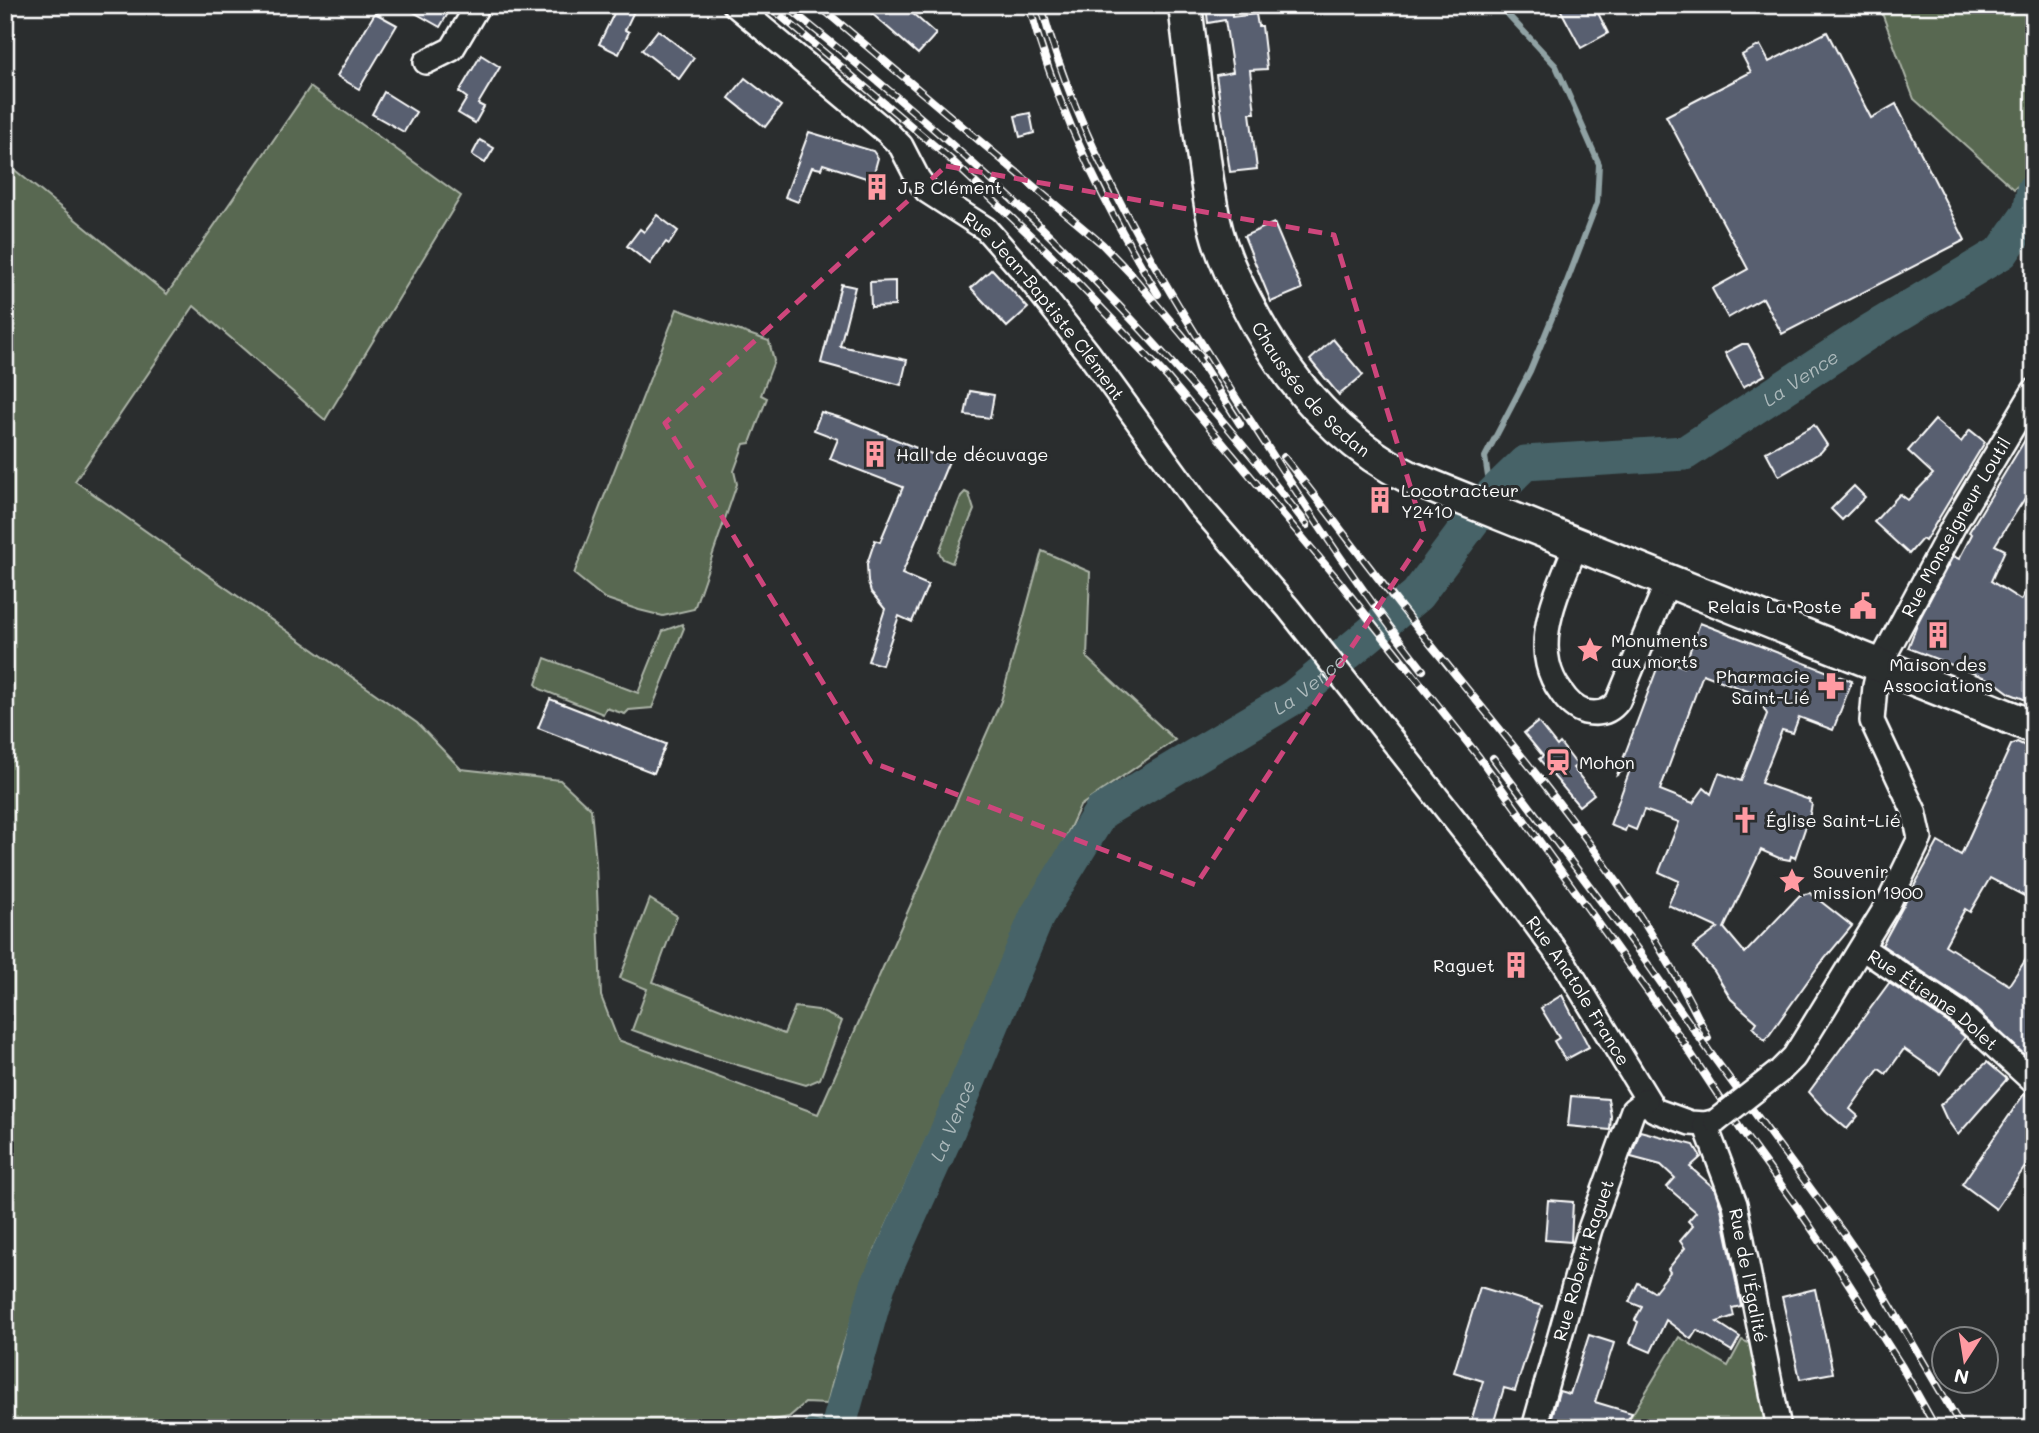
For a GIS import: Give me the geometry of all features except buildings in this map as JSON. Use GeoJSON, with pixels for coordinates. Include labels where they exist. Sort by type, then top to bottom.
{"type":"FeatureCollection","features":[{"type":"Feature","properties":{"kind":"main road","name":"Chaussée de Sedan"},"geometry":{"type":"LineString","coordinates":[[1185,5],[1214,222],[1228,265],[1260,330],[1305,394],[1356,445],[1393,470],[2034,727]]}},
{"type":"Feature","properties":{"kind":"street"},"geometry":{"type":"LineString","coordinates":[[426,62],[452,50],[478,5]]}},
{"type":"Feature","properties":{"kind":"street","name":"Rue Jean-Baptiste Clément"},"geometry":{"type":"LineString","coordinates":[[735,5],[888,133],[901,146],[927,191],[986,229],[1089,354],[1198,503],[1316,644]]}},
{"type":"Feature","properties":{"kind":"street","name":"Rue Monseigneur Loutil"},"geometry":{"type":"LineString","coordinates":[[1862,948],[1900,882],[1920,838],[1914,811],[1872,721],[1880,664],[1954,524],[2034,391]]}},
{"type":"Feature","properties":{"kind":"street"},"geometry":{"type":"LineString","coordinates":[[1577,545],[1548,626],[1545,649],[1546,661],[1556,686],[1574,707],[1584,711],[1604,712],[1612,709],[1618,701],[1668,581]]}},
{"type":"Feature","properties":{"kind":"street","name":"Rue Anatole France"},"geometry":{"type":"LineString","coordinates":[[1316,644],[1514,895],[1565,964],[1654,1110],[1690,1123],[1710,1122]]}},
{"type":"Feature","properties":{"kind":"street"},"geometry":{"type":"LineString","coordinates":[[1710,1122],[1780,1071],[1794,1057],[1862,948]]}},
{"type":"Feature","properties":{"kind":"street","name":"Rue Étienne Dolet"},"geometry":{"type":"LineString","coordinates":[[1862,948],[1959,1013],[2034,1082]]}},
{"type":"Feature","properties":{"kind":"street","name":"Rue Robert Raguet"},"geometry":{"type":"LineString","coordinates":[[1534,1428],[1590,1229],[1633,1110],[1646,1100]]}},
{"type":"Feature","properties":{"kind":"street","name":"Rue de l'Égalité"},"geometry":{"type":"LineString","coordinates":[[1710,1122],[1735,1204],[1779,1428]]}},
{"type":"Feature","properties":{"kind":"highlighted area"},"geometry":{"type":"Polygon","coordinates":[[[946,166],[1334,235],[1425,535],[1196,885],[871,762],[665,423],[946,166]]]}},
{"type":"Feature","properties":{"kind":"green space"},"geometry":{"type":"Polygon","coordinates":[[[1879,5],[2034,5],[2034,172],[2014,189],[1914,99],[1879,5]]]}},
{"type":"Feature","properties":{"kind":"green space"},"geometry":{"type":"Polygon","coordinates":[[[310,87],[461,196],[325,420],[194,306],[75,481],[417,723],[461,769],[560,780],[591,809],[596,862],[601,996],[618,1040],[818,1114],[1001,701],[1042,551],[1090,572],[1087,658],[1175,740],[1080,806],[873,1255],[837,1364],[827,1404],[805,1403],[789,1417],[773,1420],[771,1428],[5,1428],[5,162],[167,294],[310,87]]]}},
{"type":"Feature","properties":{"kind":"green space"},"geometry":{"type":"Polygon","coordinates":[[[677,309],[769,341],[774,361],[761,395],[767,398],[750,443],[744,444],[734,471],[737,484],[694,609],[663,616],[604,598],[574,574],[677,309]]]}},
{"type":"Feature","properties":{"kind":"green space"},"geometry":{"type":"Polygon","coordinates":[[[965,492],[969,494],[974,510],[952,563],[943,559],[939,552],[965,492]]]}},
{"type":"Feature","properties":{"kind":"green space"},"geometry":{"type":"Polygon","coordinates":[[[682,624],[684,628],[652,708],[629,710],[625,714],[606,708],[603,714],[540,689],[536,684],[545,658],[638,693],[663,631],[682,624]]]}},
{"type":"Feature","properties":{"kind":"green space"},"geometry":{"type":"Polygon","coordinates":[[[650,899],[677,916],[653,982],[784,1034],[795,1007],[818,1010],[842,1021],[820,1079],[806,1085],[700,1054],[632,1030],[647,989],[620,978],[650,899]]]}},
{"type":"Feature","properties":{"kind":"green space"},"geometry":{"type":"Polygon","coordinates":[[[1679,1337],[1728,1366],[1742,1340],[1753,1345],[1769,1428],[1624,1428],[1679,1337]]]}},
{"type":"Feature","properties":{"kind":"water"},"geometry":{"type":"Polygon","coordinates":[[[809,1418],[847,1428],[802,1428],[809,1418]]]}},
{"type":"Feature","properties":{"kind":"waterway"},"geometry":{"type":"LineString","coordinates":[[1491,496],[1485,457],[1530,371],[1566,284],[1597,203],[1599,164],[1556,66],[1499,5]]}},
{"type":"Feature","properties":{"kind":"waterway","name":"La Vence"},"geometry":{"type":"LineString","coordinates":[[838,1428],[878,1285],[945,1137],[1037,916],[1101,812],[1294,697],[1417,595],[1491,496],[1525,463],[1685,453],[1867,333],[2002,252],[2030,212],[2034,190]]}},
{"type":"Feature","properties":{"kind":"railway"},"geometry":{"type":"LineString","coordinates":[[768,5],[950,159],[1052,256],[1167,377],[1338,580],[1479,757],[1678,1034],[1741,1130],[1845,1278],[1902,1367],[1936,1428]]}},
{"type":"Feature","properties":{"kind":"railway"},"geometry":{"type":"LineString","coordinates":[[785,5],[933,128],[1058,243],[1169,360],[1240,441],[1307,525]]}},
{"type":"Feature","properties":{"kind":"railway"},"geometry":{"type":"LineString","coordinates":[[818,5],[1102,244],[1201,357]]}},
{"type":"Feature","properties":{"kind":"railway"},"geometry":{"type":"LineString","coordinates":[[1029,5],[1053,81],[1083,154],[1118,225],[1158,294]]}},
{"type":"Feature","properties":{"kind":"railway"},"geometry":{"type":"LineString","coordinates":[[1041,5],[1057,59],[1077,111],[1100,162],[1152,260],[1209,356],[1305,505],[1423,670]]}},
{"type":"Feature","properties":{"kind":"railway"},"geometry":{"type":"LineString","coordinates":[[1193,350],[1240,424]]}},
{"type":"Feature","properties":{"kind":"railway"},"geometry":{"type":"LineString","coordinates":[[1284,457],[1401,608],[1515,747],[1621,887],[1682,986],[1708,1038]]}},
{"type":"Feature","properties":{"kind":"railway"},"geometry":{"type":"LineString","coordinates":[[1493,758],[1640,953],[1844,1234],[1873,1276],[1962,1428]]}},
{"type":"Feature","properties":{"kind":"place","name":"J B Clément"},"geometry":{"type":"Point","coordinates":[877,187]}},
{"type":"Feature","properties":{"kind":"place","name":"Hall de décuvage"},"geometry":{"type":"Point","coordinates":[875,454]}},
{"type":"Feature","properties":{"kind":"place","name":"Locotracteur Y2410"},"geometry":{"type":"Point","coordinates":[1380,500]}},
{"type":"Feature","properties":{"kind":"place","name":"Relais La Poste"},"geometry":{"type":"Point","coordinates":[1863,606]}},
{"type":"Feature","properties":{"kind":"place","name":"Maison des Associations"},"geometry":{"type":"Point","coordinates":[1938,635]}},
{"type":"Feature","properties":{"kind":"place","name":"Monuments aux morts"},"geometry":{"type":"Point","coordinates":[1590,650]}},
{"type":"Feature","properties":{"kind":"place","name":"Pharmacie Saint-Lié"},"geometry":{"type":"Point","coordinates":[1831,686]}},
{"type":"Feature","properties":{"kind":"place","name":"Mohon"},"geometry":{"type":"Point","coordinates":[1558,762]}},
{"type":"Feature","properties":{"kind":"place","name":"Église Saint-Lié"},"geometry":{"type":"Point","coordinates":[1745,820]}},
{"type":"Feature","properties":{"kind":"place","name":"Souvenir mission 1900"},"geometry":{"type":"Point","coordinates":[1792,881]}},
{"type":"Feature","properties":{"kind":"place","name":"Raguet"},"geometry":{"type":"Point","coordinates":[1516,965]}}]}
